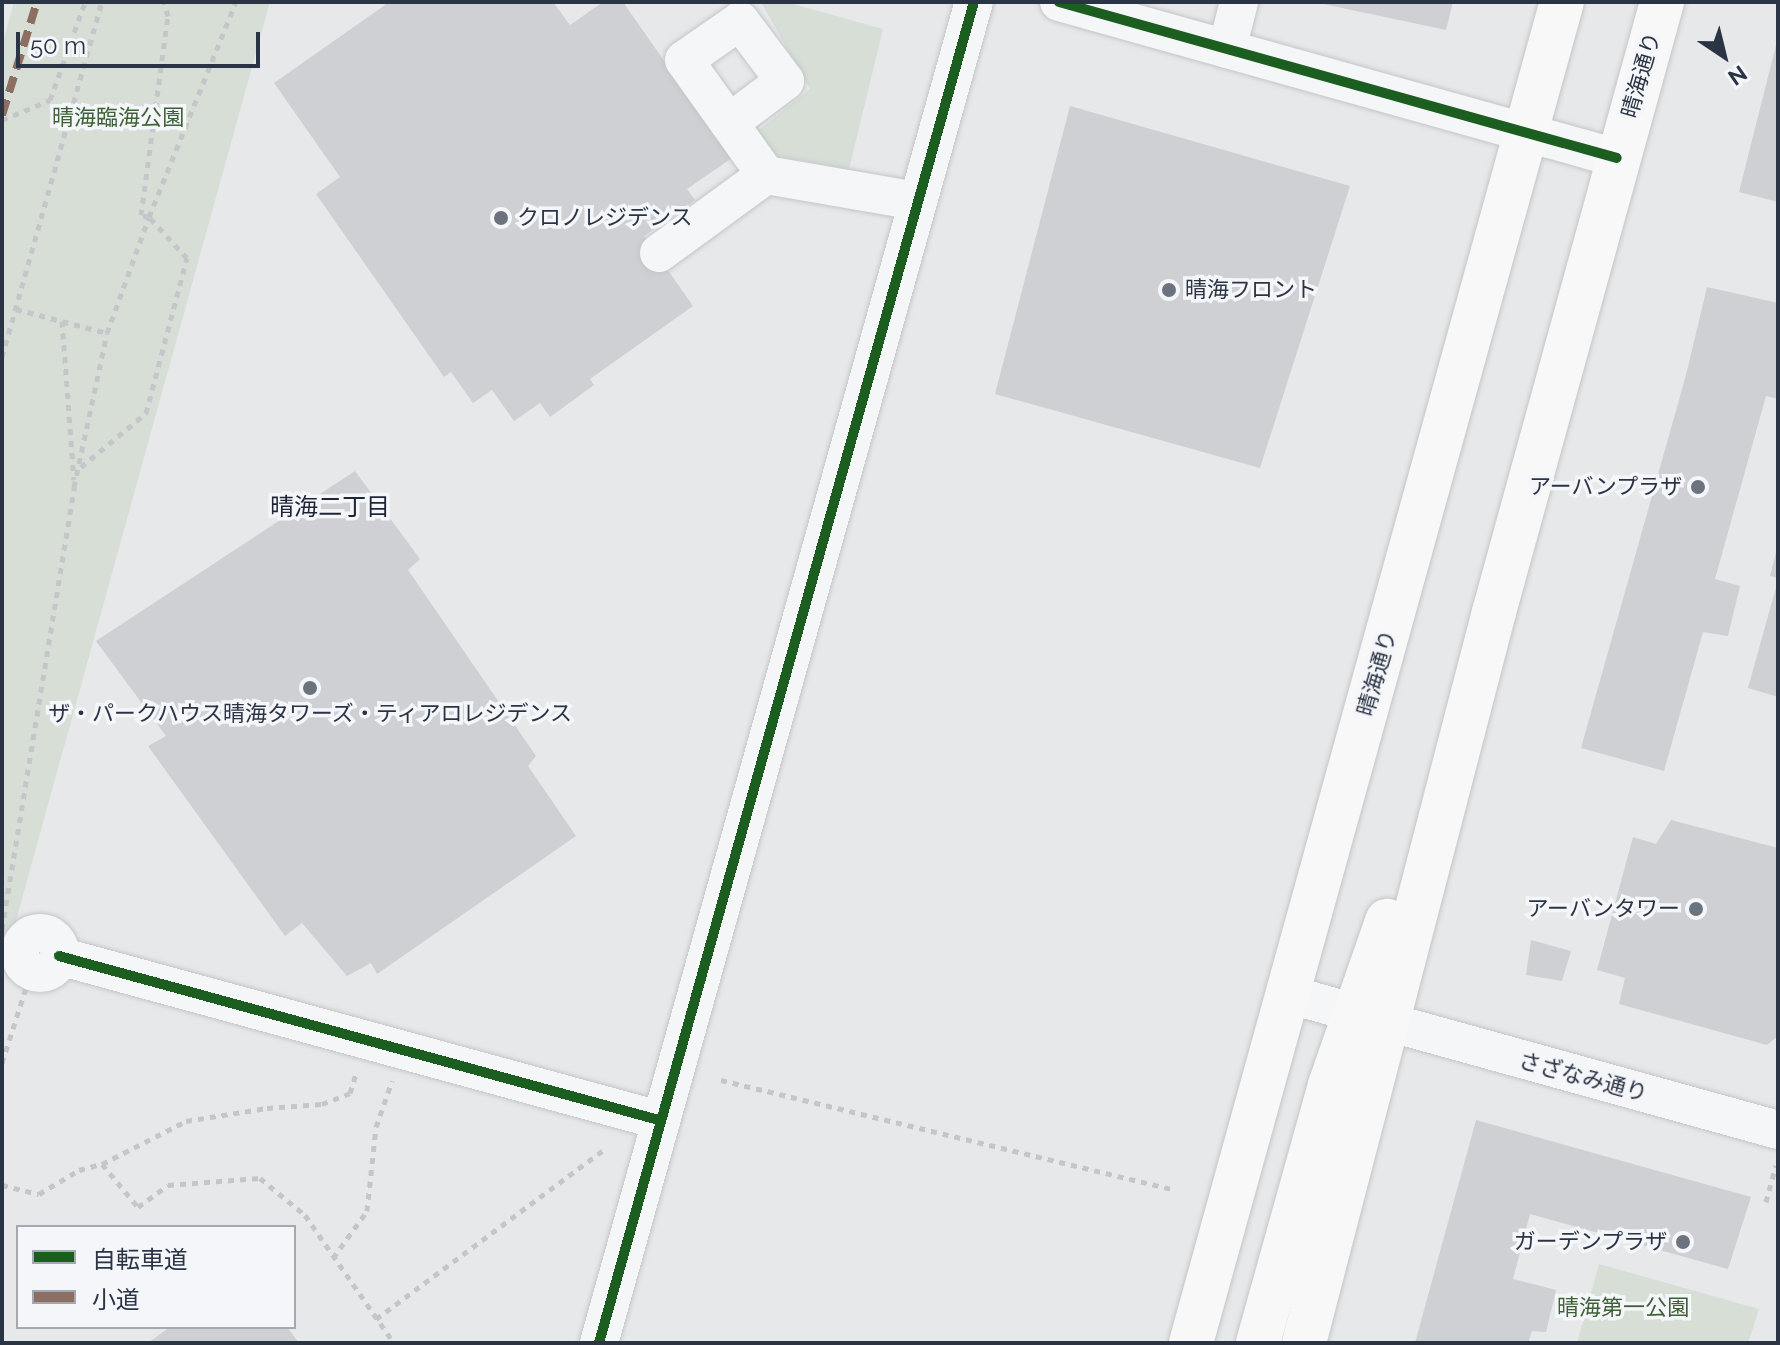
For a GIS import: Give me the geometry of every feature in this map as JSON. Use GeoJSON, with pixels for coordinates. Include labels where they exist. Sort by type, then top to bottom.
{"type":"FeatureCollection","features":[{"type":"Feature","properties":{"kind":"main road","name":"晴海通り"},"geometry":{"type":"LineString","coordinates":[[1191,1343],[1562,2]]}},
{"type":"Feature","properties":{"kind":"main road","name":"晴海通り"},"geometry":{"type":"LineString","coordinates":[[1304,1343],[1371,1019],[1494,612],[1662,2]]}},
{"type":"Feature","properties":{"kind":"main road","name":"晴海通り"},"geometry":{"type":"LineString","coordinates":[[1258,1343],[1330,1085],[1371,1019]]}},
{"type":"Feature","properties":{"kind":"street"},"geometry":{"type":"LineString","coordinates":[[599,1343],[974,2]]}},
{"type":"Feature","properties":{"kind":"street"},"geometry":{"type":"LineString","coordinates":[[1059,2],[1617,158]]}},
{"type":"Feature","properties":{"kind":"street"},"geometry":{"type":"LineString","coordinates":[[1227,49],[1239,2]]}},
{"type":"Feature","properties":{"kind":"street"},"geometry":{"type":"LineString","coordinates":[[729,123],[766,175],[917,201]]}},
{"type":"Feature","properties":{"kind":"street"},"geometry":{"type":"LineString","coordinates":[[659,253],[766,175]]}},
{"type":"Feature","properties":{"kind":"street"},"geometry":{"type":"LineString","coordinates":[[8,941],[38,932],[55,939],[59,956],[659,1120]]}},
{"type":"Feature","properties":{"kind":"street","name":"さざなみ通り"},"geometry":{"type":"LineString","coordinates":[[1287,994],[1778,1130]]}},
{"type":"Feature","properties":{"kind":"path"},"geometry":{"type":"LineString","coordinates":[[2,120],[50,100],[85,2]]}},
{"type":"Feature","properties":{"kind":"path"},"geometry":{"type":"LineString","coordinates":[[2,357],[102,2]]}},
{"type":"Feature","properties":{"kind":"path"},"geometry":{"type":"LineString","coordinates":[[74,487],[82,464],[146,413],[187,258],[149,217],[141,215],[168,16],[164,2]]}},
{"type":"Feature","properties":{"kind":"path"},"geometry":{"type":"LineString","coordinates":[[8,941],[74,487],[107,333],[149,217],[236,2]]}},
{"type":"Feature","properties":{"kind":"path"},"geometry":{"type":"LineString","coordinates":[[16,309],[107,333]]}},
{"type":"Feature","properties":{"kind":"path"},"geometry":{"type":"LineString","coordinates":[[62,321],[74,487]]}},
{"type":"Feature","properties":{"kind":"path"},"geometry":{"type":"LineString","coordinates":[[2,1063],[26,988]]}},
{"type":"Feature","properties":{"kind":"path"},"geometry":{"type":"LineString","coordinates":[[2,1185],[39,1194],[79,1170],[102,1164],[186,1121],[267,1108],[322,1104],[350,1093],[356,1070]]}},
{"type":"Feature","properties":{"kind":"path"},"geometry":{"type":"LineString","coordinates":[[333,1258],[367,1211],[376,1127],[393,1078]]}},
{"type":"Feature","properties":{"kind":"path"},"geometry":{"type":"LineString","coordinates":[[721,1080],[1172,1189]]}},
{"type":"Feature","properties":{"kind":"path"},"geometry":{"type":"LineString","coordinates":[[376,1319],[602,1151]]}},
{"type":"Feature","properties":{"kind":"path"},"geometry":{"type":"LineString","coordinates":[[1766,1202],[1778,1158]]}},
{"type":"Feature","properties":{"kind":"path"},"geometry":{"type":"LineString","coordinates":[[102,1164],[138,1207],[168,1185],[260,1178],[305,1215],[394,1343]]}},
{"type":"Feature","properties":{"kind":"green space","name":"晴海臨海公園"},"geometry":{"type":"Polygon","coordinates":[[[14,2],[270,2],[2,971],[2,46],[14,2]]]}},
{"type":"Feature","properties":{"kind":"green space"},"geometry":{"type":"Polygon","coordinates":[[[761,2],[786,2],[883,29],[849,169],[777,156],[755,133],[810,89],[761,2]]]}},
{"type":"Feature","properties":{"kind":"green space","name":"晴海第一公園"},"geometry":{"type":"Polygon","coordinates":[[[1599,1264],[1759,1309],[1748,1343],[1577,1343],[1599,1264]]]}},
{"type":"Feature","properties":{"kind":"building","name":"クロノレジデンス"},"geometry":{"type":"Polygon","coordinates":[[[383,2],[553,2],[570,25],[603,2],[623,2],[732,158],[687,189],[695,200],[644,236],[693,306],[590,379],[594,385],[550,417],[540,403],[514,421],[492,390],[473,403],[451,372],[444,377],[316,194],[340,177],[274,83],[385,5],[383,2]]]}},
{"type":"Feature","properties":{"kind":"building"},"geometry":{"type":"Polygon","coordinates":[[[1314,2],[1453,2],[1446,30],[1314,2]]]}},
{"type":"Feature","properties":{"kind":"building"},"geometry":{"type":"Polygon","coordinates":[[[1778,41],[1778,202],[1739,192],[1778,41]]]}},
{"type":"Feature","properties":{"kind":"building","name":"晴海フロント"},"geometry":{"type":"Polygon","coordinates":[[[1070,106],[1350,186],[1260,468],[995,394],[1070,106]]]}},
{"type":"Feature","properties":{"kind":"building","name":"アーバンプラザ"},"geometry":{"type":"Polygon","coordinates":[[[1707,287],[1778,303],[1778,399],[1766,396],[1715,579],[1740,586],[1728,636],[1703,632],[1664,771],[1581,748],[1686,375],[1707,287]]]}},
{"type":"Feature","properties":{"kind":"building","name":"ザ・パークハウス晴海タワーズ・ティアロレジデンス"},"geometry":{"type":"Polygon","coordinates":[[[355,471],[420,559],[408,570],[536,756],[528,766],[576,836],[377,974],[371,963],[347,976],[302,923],[285,936],[148,746],[166,736],[96,641],[355,471]]]}},
{"type":"Feature","properties":{"kind":"building"},"geometry":{"type":"Polygon","coordinates":[[[1778,549],[1778,578],[1770,576],[1778,549]]]}},
{"type":"Feature","properties":{"kind":"building"},"geometry":{"type":"Polygon","coordinates":[[[1778,580],[1778,697],[1748,688],[1778,580]]]}},
{"type":"Feature","properties":{"kind":"building","name":"アーバンタワー"},"geometry":{"type":"Polygon","coordinates":[[[1671,820],[1778,848],[1778,1036],[1767,1045],[1619,1004],[1625,978],[1597,970],[1633,837],[1656,844],[1671,820]]]}},
{"type":"Feature","properties":{"kind":"building"},"geometry":{"type":"Polygon","coordinates":[[[1531,940],[1571,951],[1562,981],[1526,975],[1531,940]]]}},
{"type":"Feature","properties":{"kind":"building","name":"ガーデンプラザ"},"geometry":{"type":"Polygon","coordinates":[[[1476,1120],[1751,1197],[1728,1269],[1530,1214],[1513,1279],[1556,1290],[1546,1332],[1532,1331],[1528,1343],[1415,1343],[1476,1120]]]}},
{"type":"Feature","properties":{"kind":"building"},"geometry":{"type":"Polygon","coordinates":[[[167,1329],[288,1329],[299,1343],[148,1343],[167,1329]]]}},
{"type":"Feature","properties":{"kind":"marked path"},"geometry":{"type":"LineString","coordinates":[[2,115],[37,2]]}},
{"type":"Feature","properties":{"kind":"cycle path"},"geometry":{"type":"LineString","coordinates":[[599,1343],[974,2]]}},
{"type":"Feature","properties":{"kind":"cycle path"},"geometry":{"type":"LineString","coordinates":[[1059,2],[1617,158]]}},
{"type":"Feature","properties":{"kind":"cycle path"},"geometry":{"type":"LineString","coordinates":[[59,956],[659,1120]]}},
{"type":"Feature","properties":{"kind":"place","name":"クロノレジデンス"},"geometry":{"type":"Point","coordinates":[501,218]}},
{"type":"Feature","properties":{"kind":"place","name":"晴海フロント"},"geometry":{"type":"Point","coordinates":[1169,290]}},
{"type":"Feature","properties":{"kind":"place","name":"アーバンプラザ"},"geometry":{"type":"Point","coordinates":[1698,487]}},
{"type":"Feature","properties":{"kind":"place","name":"ザ・パークハウス晴海タワーズ・ティアロレジデンス"},"geometry":{"type":"Point","coordinates":[310,688]}},
{"type":"Feature","properties":{"kind":"place","name":"アーバンタワー"},"geometry":{"type":"Point","coordinates":[1696,909]}},
{"type":"Feature","properties":{"kind":"place","name":"ガーデンプラザ"},"geometry":{"type":"Point","coordinates":[1683,1242]}},
{"type":"Feature","properties":{"kind":"district","name":"晴海二丁目"},"geometry":{"type":"Point","coordinates":[330,507]}}]}
